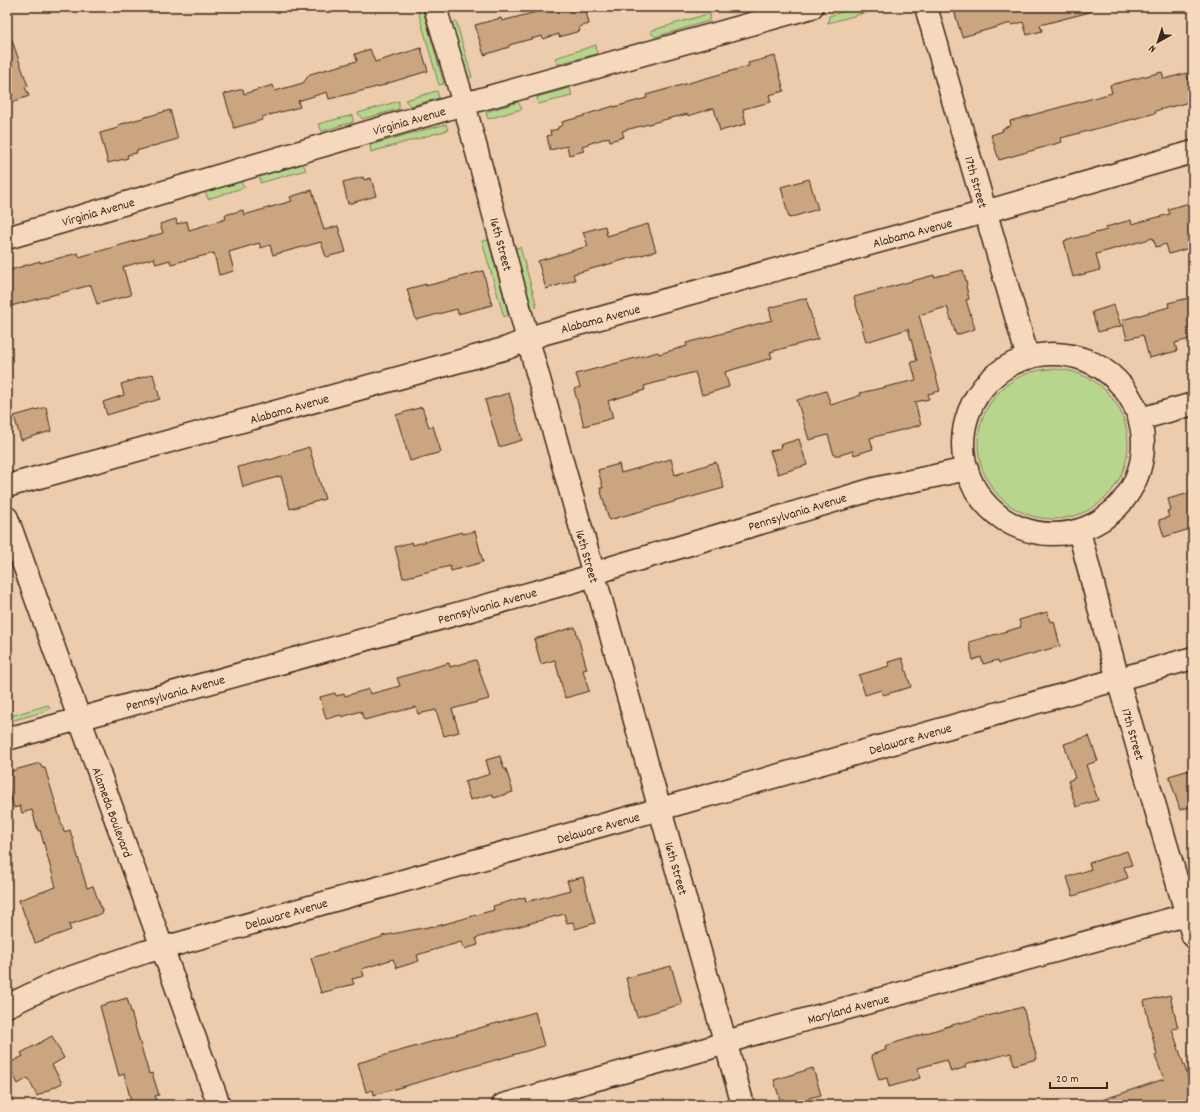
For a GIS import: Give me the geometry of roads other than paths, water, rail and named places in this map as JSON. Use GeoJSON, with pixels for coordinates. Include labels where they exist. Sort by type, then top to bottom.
{"type":"FeatureCollection","features":[{"type":"Feature","properties":{"kind":"street","name":"16th Street"},"geometry":{"type":"LineString","coordinates":[[435,7],[464,104],[593,574],[743,1105]]}},
{"type":"Feature","properties":{"kind":"street","name":"Virginia Avenue"},"geometry":{"type":"LineString","coordinates":[[7,238],[464,104],[812,7]]}},
{"type":"Feature","properties":{"kind":"street","name":"17th Street"},"geometry":{"type":"LineString","coordinates":[[926,7],[1028,358]]}},
{"type":"Feature","properties":{"kind":"street","name":"Alabama Avenue"},"geometry":{"type":"LineString","coordinates":[[7,486],[507,348],[542,334],[1193,152]]}},
{"type":"Feature","properties":{"kind":"street"},"geometry":{"type":"LineString","coordinates":[[1043,354],[1059,354],[1075,356],[1096,365],[1116,379],[1126,391],[1134,404],[1140,419],[1144,450],[1136,481],[1129,494],[1113,512],[1094,525],[1079,531],[1064,534],[1048,534],[1032,532],[1017,527],[991,510],[972,484],[964,454],[963,438],[965,423],[970,408],[978,394],[988,382],[1000,371],[1013,363],[1043,354]]}},
{"type":"Feature","properties":{"kind":"street"},"geometry":{"type":"LineString","coordinates":[[1140,419],[1193,404]]}},
{"type":"Feature","properties":{"kind":"street","name":"Pennsylvania Avenue"},"geometry":{"type":"LineString","coordinates":[[7,739],[575,581],[612,567],[874,488],[967,469]]}},
{"type":"Feature","properties":{"kind":"street","name":"Alameda Boulevard"},"geometry":{"type":"LineString","coordinates":[[7,518],[219,1105]]}},
{"type":"Feature","properties":{"kind":"street","name":"17th Street"},"geometry":{"type":"LineString","coordinates":[[1079,531],[1118,680],[1190,914],[1193,936]]}},
{"type":"Feature","properties":{"kind":"street","name":"Delaware Avenue"},"geometry":{"type":"LineString","coordinates":[[7,1006],[55,983],[145,952],[660,809],[1193,658]]}},
{"type":"Feature","properties":{"kind":"street","name":"Maryland Avenue"},"geometry":{"type":"LineString","coordinates":[[503,1105],[726,1043],[761,1031],[1190,914]]}}]}
